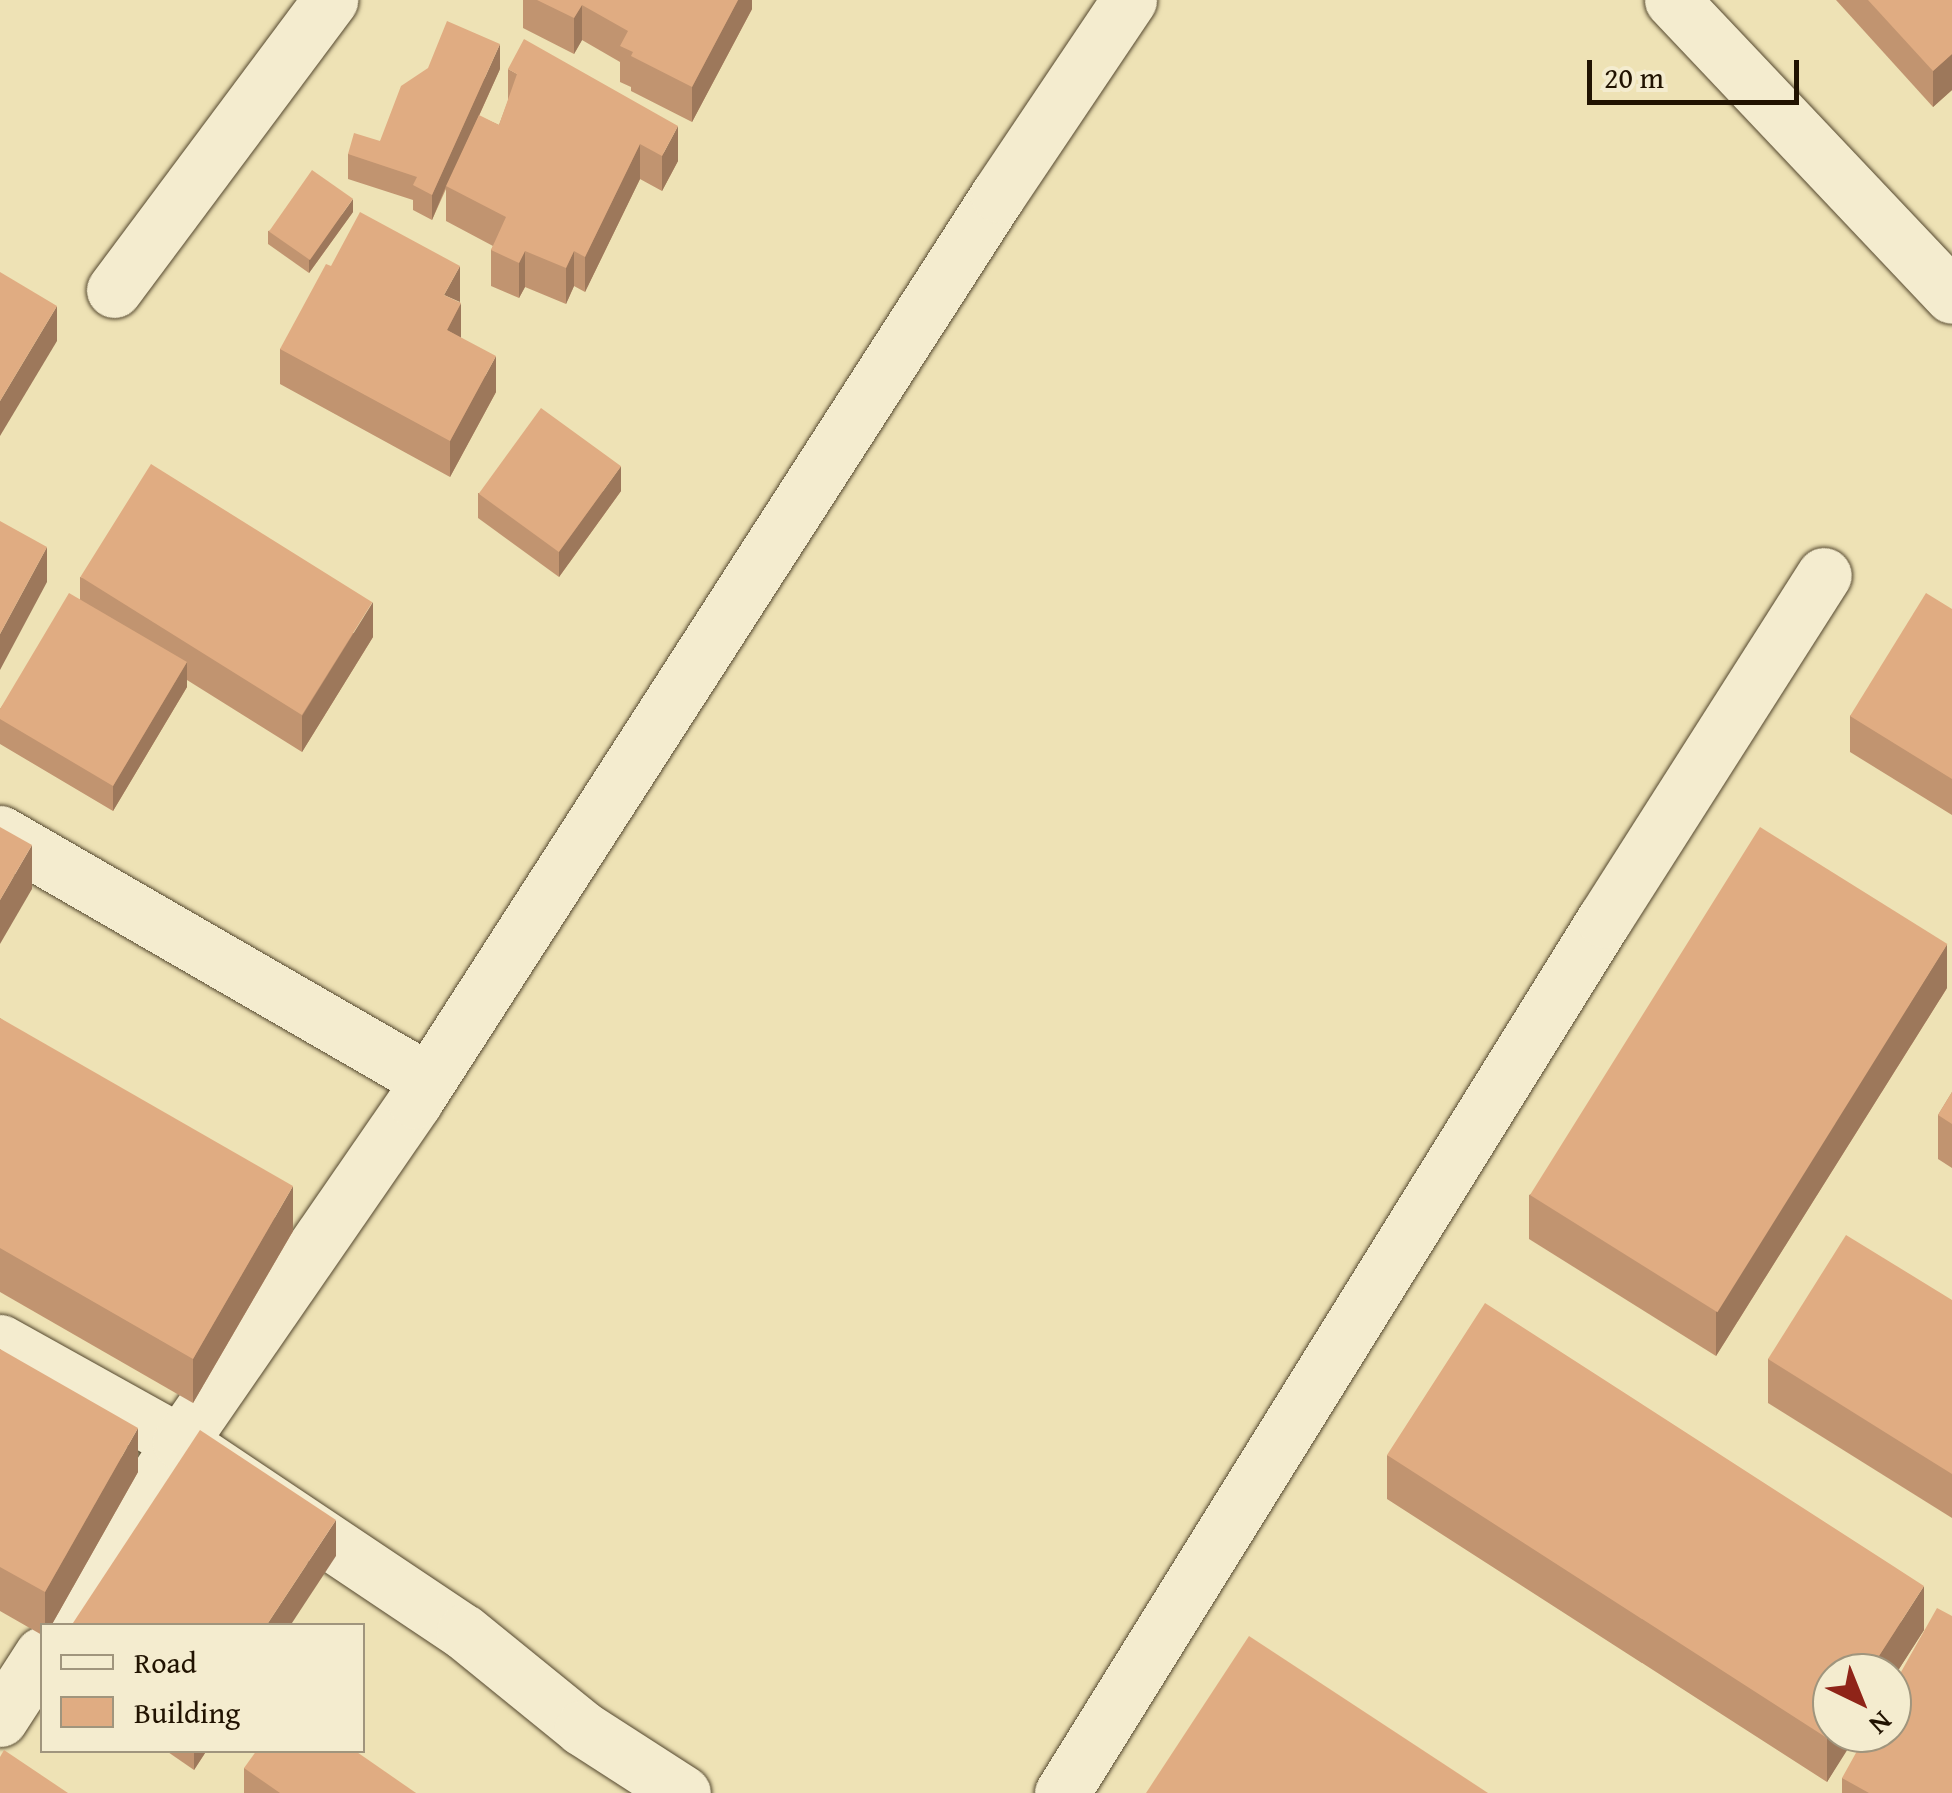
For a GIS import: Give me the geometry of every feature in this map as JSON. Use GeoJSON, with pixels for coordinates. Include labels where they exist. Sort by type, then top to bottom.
{"type":"FeatureCollection","features":[{"type":"Feature","properties":{"kind":"street"},"geometry":{"type":"LineString","coordinates":[[114,290],[330,0]]}},
{"type":"Feature","properties":{"kind":"street"},"geometry":{"type":"LineString","coordinates":[[63,1623],[180,1442],[428,1080],[998,195],[1130,0]]}},
{"type":"Feature","properties":{"kind":"street"},"geometry":{"type":"LineString","coordinates":[[1672,0],[1952,296]]}},
{"type":"Feature","properties":{"kind":"street"},"geometry":{"type":"LineString","coordinates":[[1062,1793],[1604,920],[1824,575]]}},
{"type":"Feature","properties":{"kind":"street"},"geometry":{"type":"LineString","coordinates":[[0,833],[428,1080]]}},
{"type":"Feature","properties":{"kind":"street"},"geometry":{"type":"LineString","coordinates":[[0,1342],[180,1442],[464,1632],[582,1728],[683,1793]]}},
{"type":"Feature","properties":{"kind":"street"},"geometry":{"type":"LineString","coordinates":[[0,1719],[40,1657]]}},
{"type":"Feature","properties":{"kind":"building"},"geometry":{"type":"Polygon","coordinates":[[[537,0],[738,0],[692,87],[631,56],[633,52],[620,46],[628,31],[582,5],[574,18],[537,0]]]}},
{"type":"Feature","properties":{"kind":"building"},"geometry":{"type":"Polygon","coordinates":[[[1868,0],[1952,0],[1952,54],[1933,71],[1868,0]]]}},
{"type":"Feature","properties":{"kind":"building"},"geometry":{"type":"Polygon","coordinates":[[[447,21],[500,44],[432,195],[413,185],[417,177],[348,154],[354,133],[380,141],[401,86],[428,68],[447,21]]]}},
{"type":"Feature","properties":{"kind":"building"},"geometry":{"type":"Polygon","coordinates":[[[524,39],[678,126],[662,156],[640,144],[585,257],[574,251],[566,268],[525,251],[519,263],[491,250],[506,217],[446,186],[479,115],[499,125],[517,74],[508,69],[524,39]]]}},
{"type":"Feature","properties":{"kind":"building"},"geometry":{"type":"Polygon","coordinates":[[[312,170],[353,199],[310,260],[269,231],[312,170]]]}},
{"type":"Feature","properties":{"kind":"building"},"geometry":{"type":"Polygon","coordinates":[[[360,212],[460,266],[444,295],[461,303],[447,330],[496,356],[450,441],[280,349],[326,264],[331,266],[360,212]]]}},
{"type":"Feature","properties":{"kind":"building"},"geometry":{"type":"Polygon","coordinates":[[[0,272],[57,306],[0,401],[0,272]]]}},
{"type":"Feature","properties":{"kind":"building"},"geometry":{"type":"Polygon","coordinates":[[[541,408],[621,466],[559,552],[479,494],[541,408]]]}},
{"type":"Feature","properties":{"kind":"building"},"geometry":{"type":"Polygon","coordinates":[[[151,464],[372,602],[302,715],[81,577],[151,464]]]}},
{"type":"Feature","properties":{"kind":"building"},"geometry":{"type":"Polygon","coordinates":[[[0,521],[47,547],[0,634],[0,521]]]}},
{"type":"Feature","properties":{"kind":"building"},"geometry":{"type":"Polygon","coordinates":[[[69,593],[187,662],[113,786],[0,719],[0,709],[69,593]]]}},
{"type":"Feature","properties":{"kind":"building"},"geometry":{"type":"Polygon","coordinates":[[[1926,593],[1952,609],[1952,779],[1850,716],[1926,593]]]}},
{"type":"Feature","properties":{"kind":"building"},"geometry":{"type":"Polygon","coordinates":[[[0,827],[32,845],[0,900],[0,827]]]}},
{"type":"Feature","properties":{"kind":"building"},"geometry":{"type":"Polygon","coordinates":[[[1760,827],[1947,944],[1717,1312],[1530,1195],[1760,827]]]}},
{"type":"Feature","properties":{"kind":"building"},"geometry":{"type":"Polygon","coordinates":[[[0,1018],[293,1186],[193,1359],[0,1248],[0,1018]]]}},
{"type":"Feature","properties":{"kind":"building"},"geometry":{"type":"Polygon","coordinates":[[[1952,1092],[1952,1124],[1938,1115],[1952,1092]]]}},
{"type":"Feature","properties":{"kind":"building"},"geometry":{"type":"Polygon","coordinates":[[[1846,1235],[1952,1300],[1952,1474],[1768,1359],[1846,1235]]]}},
{"type":"Feature","properties":{"kind":"building"},"geometry":{"type":"Polygon","coordinates":[[[1485,1303],[1924,1586],[1881,1653],[1812,1653],[1812,1728],[1387,1455],[1485,1303]]]}},
{"type":"Feature","properties":{"kind":"building"},"geometry":{"type":"Polygon","coordinates":[[[0,1349],[138,1428],[45,1592],[0,1567],[0,1349]]]}},
{"type":"Feature","properties":{"kind":"building"},"geometry":{"type":"Polygon","coordinates":[[[200,1430],[336,1520],[268,1623],[73,1623],[200,1430]]]}},
{"type":"Feature","properties":{"kind":"building"},"geometry":{"type":"Polygon","coordinates":[[[1937,1608],[1952,1616],[1952,1793],[1869,1793],[1842,1778],[1856,1753],[1912,1753],[1912,1653],[1937,1608]]]}},
{"type":"Feature","properties":{"kind":"building"},"geometry":{"type":"Polygon","coordinates":[[[1249,1636],[1488,1793],[1146,1793],[1249,1636]]]}},
{"type":"Feature","properties":{"kind":"building"},"geometry":{"type":"Polygon","coordinates":[[[4,1750],[68,1793],[0,1793],[0,1757],[4,1750]]]}},
{"type":"Feature","properties":{"kind":"building"},"geometry":{"type":"Polygon","coordinates":[[[255,1753],[358,1753],[416,1793],[280,1793],[244,1768],[255,1753]]]}}]}
